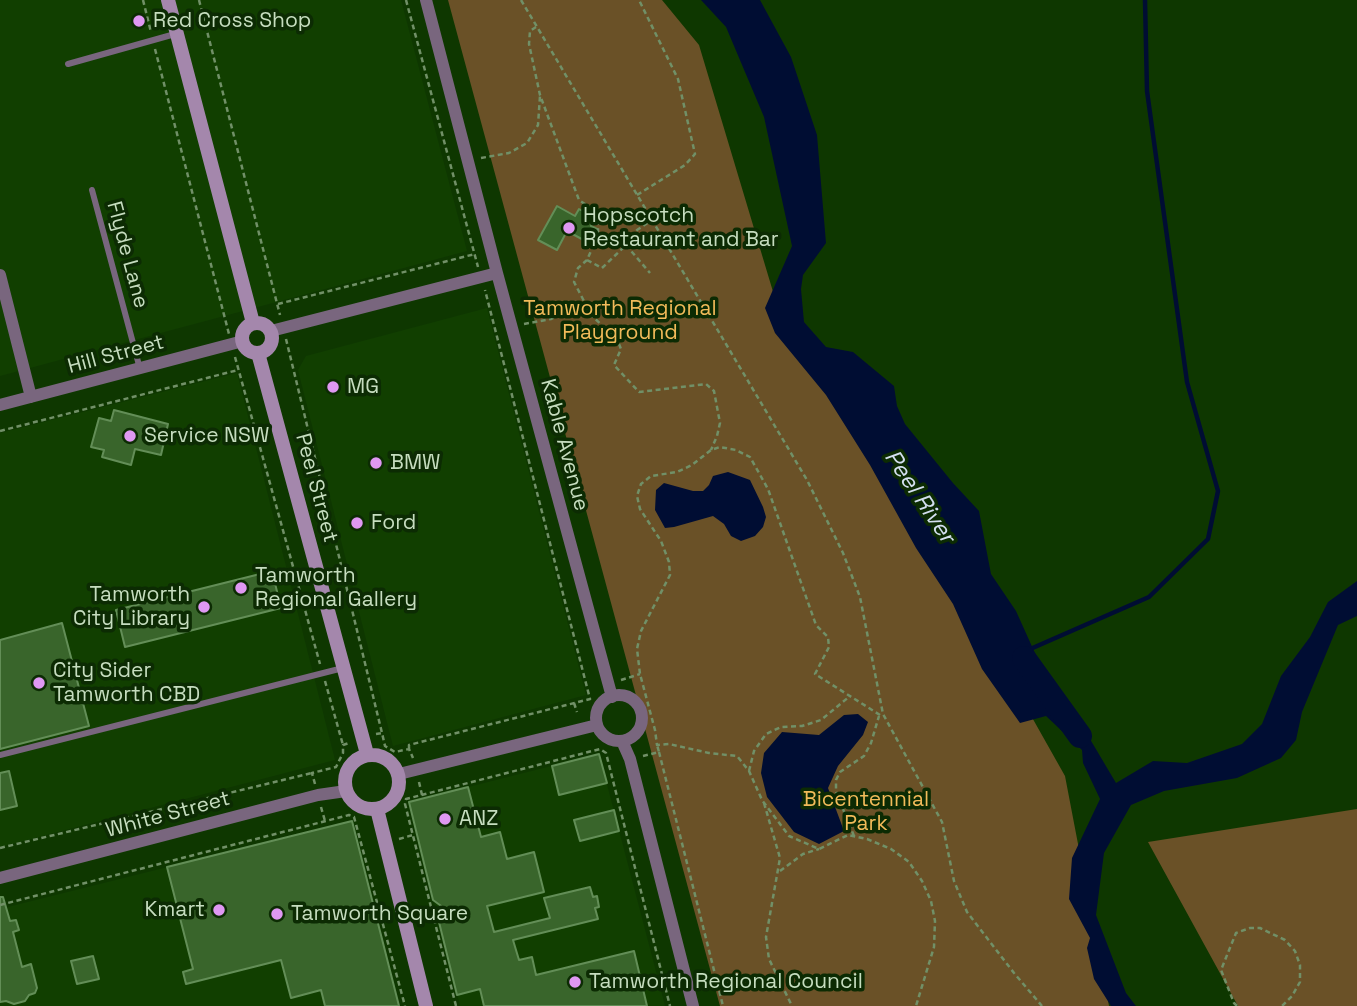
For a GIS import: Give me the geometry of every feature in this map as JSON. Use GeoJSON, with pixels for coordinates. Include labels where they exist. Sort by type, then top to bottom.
{"type":"FeatureCollection","features":[{"type":"Feature","properties":{"kind":"main road"},"geometry":{"type":"LineString","coordinates":[[168,0],[253,323]]}},
{"type":"Feature","properties":{"kind":"main road"},"geometry":{"type":"LineString","coordinates":[[253,323],[277,329],[268,350],[258,354],[237,343],[243,332],[253,323]]}},
{"type":"Feature","properties":{"kind":"main road","name":"Peel Street"},"geometry":{"type":"LineString","coordinates":[[258,354],[367,754]]}},
{"type":"Feature","properties":{"kind":"main road"},"geometry":{"type":"LineString","coordinates":[[367,754],[385,758],[399,774],[396,793],[385,806],[377,809],[358,805],[346,791],[345,774],[350,765],[367,754]]}},
{"type":"Feature","properties":{"kind":"main road"},"geometry":{"type":"LineString","coordinates":[[377,809],[426,1006]]}},
{"type":"Feature","properties":{"kind":"street","name":"Kable Avenue"},"geometry":{"type":"LineString","coordinates":[[426,0],[612,697]]}},
{"type":"Feature","properties":{"kind":"street"},"geometry":{"type":"LineString","coordinates":[[277,329],[497,273]]}},
{"type":"Feature","properties":{"kind":"street"},"geometry":{"type":"LineString","coordinates":[[0,275],[31,397]]}},
{"type":"Feature","properties":{"kind":"street","name":"Hill Street"},"geometry":{"type":"LineString","coordinates":[[0,405],[237,343]]}},
{"type":"Feature","properties":{"kind":"street"},"geometry":{"type":"LineString","coordinates":[[612,697],[627,697],[633,700],[641,713],[639,729],[622,741],[607,737],[597,725],[597,711],[612,697]]}},
{"type":"Feature","properties":{"kind":"street"},"geometry":{"type":"LineString","coordinates":[[399,774],[597,725]]}},
{"type":"Feature","properties":{"kind":"street"},"geometry":{"type":"LineString","coordinates":[[622,741],[630,759],[694,1006]]}},
{"type":"Feature","properties":{"kind":"street","name":"White Street"},"geometry":{"type":"LineString","coordinates":[[0,878],[318,795],[346,791]]}},
{"type":"Feature","properties":{"kind":"lane"},"geometry":{"type":"LineString","coordinates":[[68,64],[177,34]]}},
{"type":"Feature","properties":{"kind":"lane","name":"Flyde Lane"},"geometry":{"type":"LineString","coordinates":[[92,190],[140,369]]}},
{"type":"Feature","properties":{"kind":"lane"},"geometry":{"type":"LineString","coordinates":[[0,755],[343,668]]}},
{"type":"Feature","properties":{"kind":"path"},"geometry":{"type":"LineString","coordinates":[[0,848],[336,767],[345,744],[238,370],[237,343],[143,0]]}},
{"type":"Feature","properties":{"kind":"path"},"geometry":{"type":"LineString","coordinates":[[199,0],[278,304],[277,329],[385,746],[395,752],[410,749]]}},
{"type":"Feature","properties":{"kind":"path"},"geometry":{"type":"LineString","coordinates":[[405,0],[475,254],[590,699],[409,745],[413,758]]}},
{"type":"Feature","properties":{"kind":"path"},"geometry":{"type":"LineString","coordinates":[[520,0],[807,480],[843,554],[860,597],[881,715],[942,822],[954,881],[967,912],[1042,1006]]}},
{"type":"Feature","properties":{"kind":"path"},"geometry":{"type":"LineString","coordinates":[[637,195],[685,165],[695,154],[678,79],[639,0]]}},
{"type":"Feature","properties":{"kind":"path"},"geometry":{"type":"LineString","coordinates":[[537,27],[530,31],[529,44],[540,95],[579,200],[591,208],[598,220],[598,235],[587,260],[578,268],[574,282],[592,316],[617,339],[621,349],[614,365],[639,392],[695,384],[706,384],[714,391],[720,423],[710,450]]}},
{"type":"Feature","properties":{"kind":"path"},"geometry":{"type":"LineString","coordinates":[[468,160],[509,153],[527,143],[538,125],[540,95]]}},
{"type":"Feature","properties":{"kind":"path"},"geometry":{"type":"LineString","coordinates":[[587,260],[602,268],[637,230],[652,220]]}},
{"type":"Feature","properties":{"kind":"path"},"geometry":{"type":"LineString","coordinates":[[625,245],[650,273]]}},
{"type":"Feature","properties":{"kind":"path"},"geometry":{"type":"LineString","coordinates":[[278,304],[475,254]]}},
{"type":"Feature","properties":{"kind":"path"},"geometry":{"type":"LineString","coordinates":[[512,327],[551,319],[585,303]]}},
{"type":"Feature","properties":{"kind":"path"},"geometry":{"type":"LineString","coordinates":[[0,431],[238,370]]}},
{"type":"Feature","properties":{"kind":"path"},"geometry":{"type":"LineString","coordinates":[[723,1006],[640,674],[637,649],[641,631],[670,575],[669,562],[661,541],[640,509],[637,496],[642,484],[651,476],[677,472],[692,465],[710,450],[720,447],[736,450],[750,457],[760,471],[816,625],[828,637],[829,648],[815,674],[881,715]]}},
{"type":"Feature","properties":{"kind":"path"},"geometry":{"type":"LineString","coordinates":[[749,771],[754,751],[766,734],[782,727],[802,726],[821,720],[850,696]]}},
{"type":"Feature","properties":{"kind":"path"},"geometry":{"type":"LineString","coordinates":[[574,703],[577,712]]}},
{"type":"Feature","properties":{"kind":"path"},"geometry":{"type":"LineString","coordinates":[[854,836],[836,792],[836,780],[840,772],[864,756],[881,715]]}},
{"type":"Feature","properties":{"kind":"path"},"geometry":{"type":"LineString","coordinates":[[373,735],[382,733]]}},
{"type":"Feature","properties":{"kind":"path"},"geometry":{"type":"LineString","coordinates":[[586,744],[587,752]]}},
{"type":"Feature","properties":{"kind":"path"},"geometry":{"type":"LineString","coordinates":[[657,745],[670,744],[737,756],[749,771],[762,800],[780,858],[766,937],[769,959],[792,1006]]}},
{"type":"Feature","properties":{"kind":"path"},"geometry":{"type":"LineString","coordinates":[[456,1006],[405,804],[406,799],[600,749],[606,753],[670,1006]]}},
{"type":"Feature","properties":{"kind":"path"},"geometry":{"type":"LineString","coordinates":[[643,756],[659,752]]}},
{"type":"Feature","properties":{"kind":"path"},"geometry":{"type":"LineString","coordinates":[[608,764],[617,762]]}},
{"type":"Feature","properties":{"kind":"path"},"geometry":{"type":"LineString","coordinates":[[312,773],[315,783]]}},
{"type":"Feature","properties":{"kind":"path"},"geometry":{"type":"LineString","coordinates":[[419,782],[422,795]]}},
{"type":"Feature","properties":{"kind":"path"},"geometry":{"type":"LineString","coordinates":[[762,800],[789,836],[819,849]]}},
{"type":"Feature","properties":{"kind":"path"},"geometry":{"type":"LineString","coordinates":[[320,805],[325,821]]}},
{"type":"Feature","properties":{"kind":"path"},"geometry":{"type":"LineString","coordinates":[[0,905],[349,815],[354,817],[405,1006]]}},
{"type":"Feature","properties":{"kind":"path"},"geometry":{"type":"LineString","coordinates":[[398,839],[413,835]]}},
{"type":"Feature","properties":{"kind":"path"},"geometry":{"type":"LineString","coordinates":[[778,873],[803,854],[848,835],[891,849],[909,862],[931,901],[935,921],[934,947],[916,1006]]}},
{"type":"Feature","properties":{"kind":"path"},"geometry":{"type":"LineString","coordinates":[[10,897],[12,902]]}},
{"type":"Feature","properties":{"kind":"path"},"geometry":{"type":"LineString","coordinates":[[1237,1006],[1221,970],[1236,933],[1261,928],[1285,940],[1295,951],[1300,965],[1300,982],[1282,1006]]}},
{"type":"Feature","properties":{"kind":"shaded area"},"geometry":{"type":"Polygon","coordinates":[[[0,0],[401,0],[467,251],[0,376],[0,0]]]}},
{"type":"Feature","properties":{"kind":"shaded area"},"geometry":{"type":"Polygon","coordinates":[[[487,308],[586,695],[393,746],[298,370],[306,356],[487,308]]]}},
{"type":"Feature","properties":{"kind":"shaded area"},"geometry":{"type":"Polygon","coordinates":[[[237,373],[335,760],[0,847],[0,433],[237,373]]]}},
{"type":"Feature","properties":{"kind":"shaded area"},"geometry":{"type":"Polygon","coordinates":[[[599,754],[665,1006],[460,1006],[409,802],[599,754]]]}},
{"type":"Feature","properties":{"kind":"shaded area"},"geometry":{"type":"Polygon","coordinates":[[[352,821],[399,1006],[0,1006],[0,909],[352,821]]]}},
{"type":"Feature","properties":{"kind":"green space","name":"Bicentennial Park"},"geometry":{"type":"Polygon","coordinates":[[[448,0],[662,0],[699,45],[783,325],[847,389],[1065,776],[1109,1006],[720,1006],[448,0]]]}},
{"type":"Feature","properties":{"kind":"green space"},"geometry":{"type":"Polygon","coordinates":[[[1357,809],[1357,1006],[1238,1006],[1148,842],[1357,809]]]}},
{"type":"Feature","properties":{"kind":"water"},"geometry":{"type":"Polygon","coordinates":[[[701,0],[760,0],[791,57],[817,135],[826,243],[803,275],[801,289],[804,322],[826,347],[853,352],[894,386],[897,406],[905,424],[979,511],[991,574],[1016,611],[1039,662],[1046,706],[1066,711],[1087,734],[1116,783],[1153,761],[1187,763],[1242,744],[1262,724],[1281,676],[1310,637],[1328,602],[1357,581],[1357,616],[1338,625],[1302,712],[1296,740],[1281,758],[1237,778],[1164,791],[1131,805],[1104,853],[1096,915],[1126,993],[1136,1006],[1111,1006],[1094,979],[1087,948],[1090,938],[1069,899],[1072,858],[1100,799],[1083,763],[1082,750],[1046,716],[1020,723],[982,669],[953,604],[916,548],[870,465],[826,395],[775,333],[765,308],[792,246],[764,117],[726,27],[701,0]]]}},
{"type":"Feature","properties":{"kind":"water"},"geometry":{"type":"Polygon","coordinates":[[[728,472],[750,480],[763,507],[766,517],[763,527],[755,536],[741,541],[731,536],[724,524],[713,516],[665,528],[655,510],[656,490],[664,483],[703,491],[713,476],[728,472]]]}},
{"type":"Feature","properties":{"kind":"water"},"geometry":{"type":"Polygon","coordinates":[[[858,714],[868,722],[863,735],[838,766],[828,788],[844,831],[819,844],[794,832],[767,797],[761,773],[764,753],[782,732],[819,735],[844,715],[858,714]]]}},
{"type":"Feature","properties":{"kind":"building","name":"Hopscotch Restaurant and Bar"},"geometry":{"type":"Polygon","coordinates":[[[557,206],[575,216],[579,209],[595,218],[591,226],[597,229],[589,243],[567,231],[557,250],[538,240],[557,206]]]}},
{"type":"Feature","properties":{"kind":"building","name":"Service NSW"},"geometry":{"type":"Polygon","coordinates":[[[114,410],[168,424],[161,455],[135,449],[131,465],[102,457],[104,450],[91,447],[99,418],[111,421],[114,410]]]}},
{"type":"Feature","properties":{"kind":"building"},"geometry":{"type":"Polygon","coordinates":[[[272,571],[281,608],[125,647],[116,610],[272,571]]]}},
{"type":"Feature","properties":{"kind":"building","name":"City Sider Tamworth CBD"},"geometry":{"type":"Polygon","coordinates":[[[62,623],[89,726],[0,749],[0,640],[62,623]]]}},
{"type":"Feature","properties":{"kind":"building"},"geometry":{"type":"Polygon","coordinates":[[[599,754],[607,783],[559,795],[552,766],[599,754]]]}},
{"type":"Feature","properties":{"kind":"building"},"geometry":{"type":"Polygon","coordinates":[[[9,771],[17,806],[0,810],[0,773],[9,771]]]}},
{"type":"Feature","properties":{"kind":"building"},"geometry":{"type":"Polygon","coordinates":[[[468,787],[481,837],[500,832],[507,859],[534,852],[544,892],[487,906],[494,932],[550,918],[544,898],[590,887],[593,897],[597,896],[599,907],[595,908],[598,919],[513,940],[519,960],[532,957],[536,975],[634,951],[647,1006],[484,1006],[480,989],[457,995],[438,918],[452,914],[433,900],[409,802],[468,787]]]}},
{"type":"Feature","properties":{"kind":"building"},"geometry":{"type":"Polygon","coordinates":[[[614,810],[619,831],[580,841],[574,820],[614,810]]]}},
{"type":"Feature","properties":{"kind":"building","name":"Tamworth Square"},"geometry":{"type":"Polygon","coordinates":[[[352,821],[399,1006],[325,1006],[321,990],[291,998],[281,960],[186,984],[183,972],[193,969],[167,867],[352,821]]]}},
{"type":"Feature","properties":{"kind":"building"},"geometry":{"type":"Polygon","coordinates":[[[0,897],[3,897],[10,921],[16,920],[19,930],[13,932],[22,967],[31,964],[37,988],[25,1001],[14,1004],[0,1002],[0,897]]]}},
{"type":"Feature","properties":{"kind":"building"},"geometry":{"type":"Polygon","coordinates":[[[93,956],[99,979],[77,984],[71,961],[93,956]]]}},
{"type":"Feature","properties":{"kind":"waterway"},"geometry":{"type":"LineString","coordinates":[[1028,650],[1149,597],[1208,539],[1218,491],[1187,382],[1147,91],[1145,0]]}},
{"type":"Feature","properties":{"kind":"waterway","name":"Peel River"},"geometry":{"type":"LineString","coordinates":[[1024,658],[1080,736]]}},
{"type":"Feature","properties":{"kind":"place","name":"Red Cross Shop"},"geometry":{"type":"Point","coordinates":[139,21]}},
{"type":"Feature","properties":{"kind":"place","name":"Hopscotch Restaurant and Bar"},"geometry":{"type":"Point","coordinates":[569,228]}},
{"type":"Feature","properties":{"kind":"place","name":"MG"},"geometry":{"type":"Point","coordinates":[333,387]}},
{"type":"Feature","properties":{"kind":"place","name":"Service NSW"},"geometry":{"type":"Point","coordinates":[130,436]}},
{"type":"Feature","properties":{"kind":"place","name":"BMW"},"geometry":{"type":"Point","coordinates":[376,463]}},
{"type":"Feature","properties":{"kind":"place","name":"Ford"},"geometry":{"type":"Point","coordinates":[357,523]}},
{"type":"Feature","properties":{"kind":"place","name":"Tamworth Regional Gallery"},"geometry":{"type":"Point","coordinates":[241,588]}},
{"type":"Feature","properties":{"kind":"place","name":"Tamworth City Library"},"geometry":{"type":"Point","coordinates":[204,607]}},
{"type":"Feature","properties":{"kind":"place","name":"City Sider Tamworth CBD"},"geometry":{"type":"Point","coordinates":[39,683]}},
{"type":"Feature","properties":{"kind":"place","name":"ANZ"},"geometry":{"type":"Point","coordinates":[445,819]}},
{"type":"Feature","properties":{"kind":"place","name":"Kmart"},"geometry":{"type":"Point","coordinates":[219,910]}},
{"type":"Feature","properties":{"kind":"place","name":"Tamworth Square"},"geometry":{"type":"Point","coordinates":[277,914]}},
{"type":"Feature","properties":{"kind":"place","name":"Tamworth Regional Council"},"geometry":{"type":"Point","coordinates":[575,982]}},
{"type":"Feature","properties":{"kind":"park label","name":"Tamworth Regional Playground"},"geometry":{"type":"Point","coordinates":[620,321]}}]}
